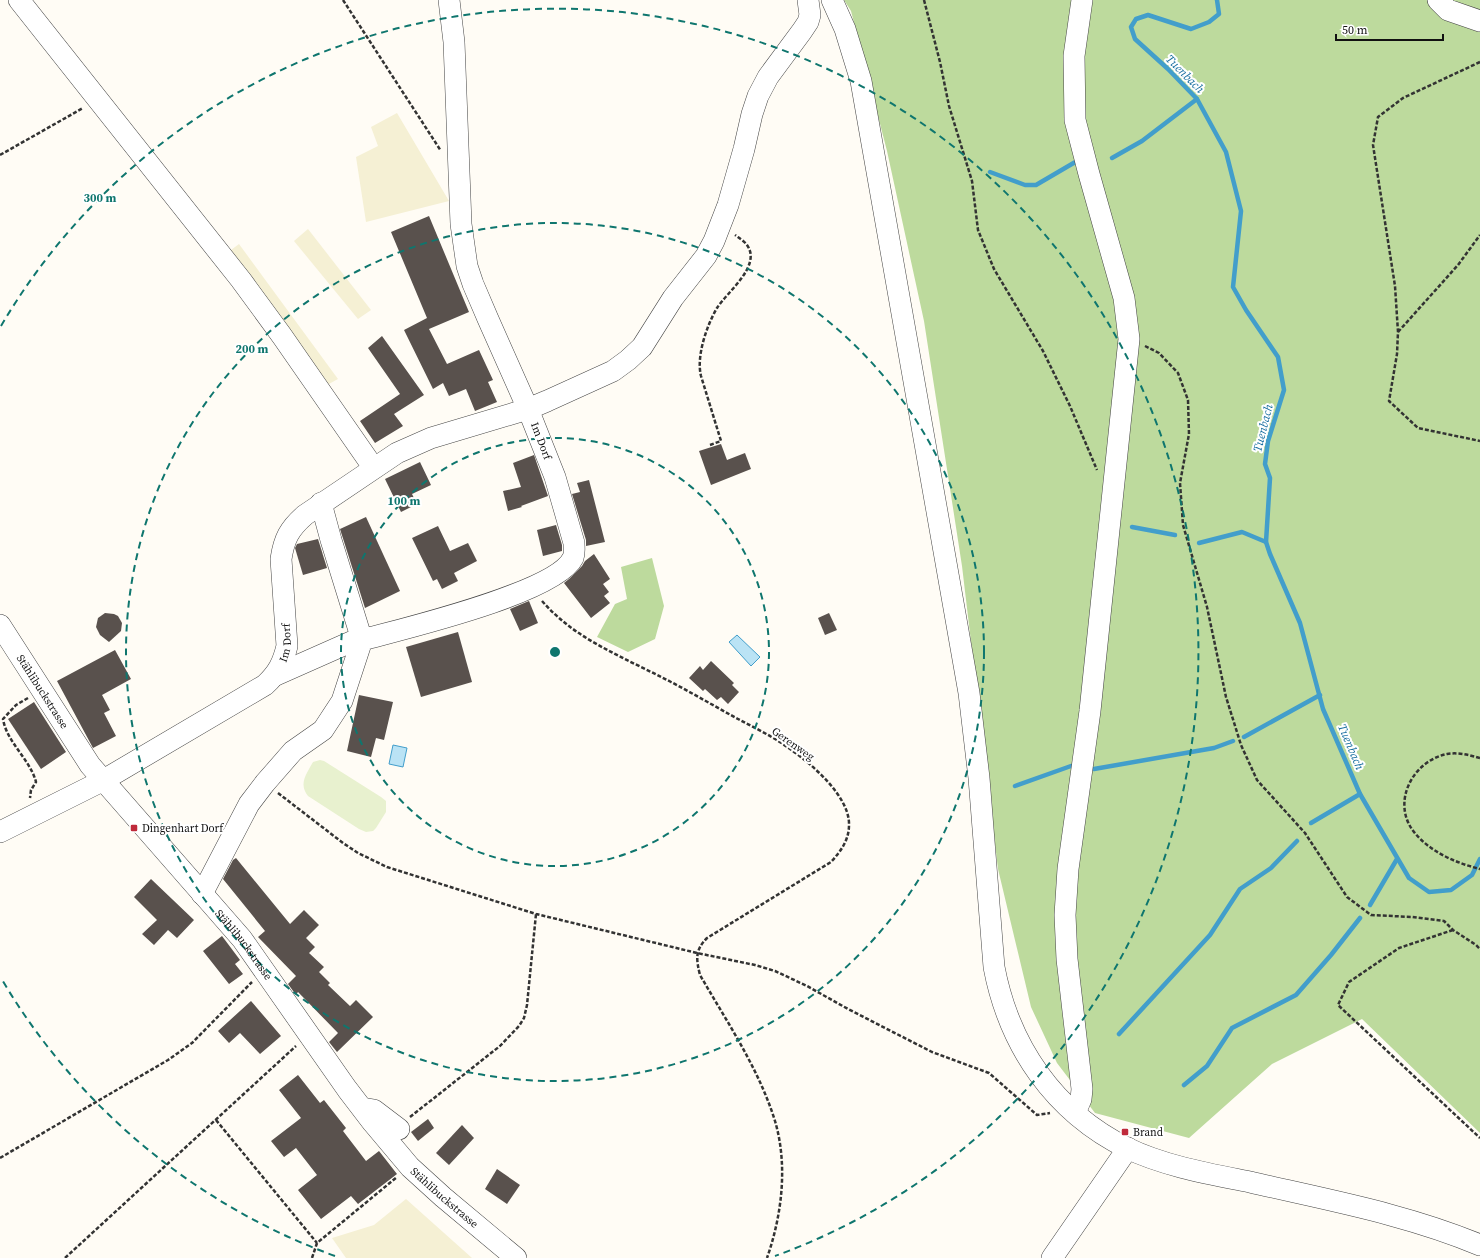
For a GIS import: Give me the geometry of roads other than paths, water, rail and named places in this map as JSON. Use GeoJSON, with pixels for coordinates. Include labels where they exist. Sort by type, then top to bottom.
{"type":"FeatureCollection","features":[{"type":"Feature","properties":{"kind":"street"},"geometry":{"type":"LineString","coordinates":[[19,0],[241,280],[373,467]]}},
{"type":"Feature","properties":{"kind":"street"},"geometry":{"type":"LineString","coordinates":[[449,0],[454,42],[461,224],[468,266],[473,284],[528,409],[599,378],[613,371],[628,360],[642,347],[673,298],[706,256],[720,228],[734,188],[752,114],[758,96],[768,77],[808,22],[810,15],[808,0]]}},
{"type":"Feature","properties":{"kind":"street"},"geometry":{"type":"LineString","coordinates":[[832,0],[851,45],[864,97],[964,662],[980,778],[990,924],[994,967],[998,989],[1014,1032],[1027,1057],[1049,1086],[1075,1113],[1093,1127],[1128,1148],[1153,1158],[1204,1172],[1352,1205],[1407,1219],[1480,1245]]}},
{"type":"Feature","properties":{"kind":"street"},"geometry":{"type":"LineString","coordinates":[[1075,1113],[1081,1099],[1082,1089],[1067,959],[1065,915],[1067,877],[1090,711],[1129,339],[1124,298],[1075,120],[1074,56],[1082,0]]}},
{"type":"Feature","properties":{"kind":"street"},"geometry":{"type":"LineString","coordinates":[[1438,0],[1448,10],[1480,22]]}},
{"type":"Feature","properties":{"kind":"street","name":"Im Dorf"},"geometry":{"type":"LineString","coordinates":[[0,832],[102,781],[264,685],[274,676],[347,643],[441,619],[532,588],[562,570],[572,559],[575,551],[574,543],[555,477],[528,409],[431,438],[397,453],[373,467],[321,502],[294,524],[288,533],[283,546],[281,559],[287,646],[284,657],[274,676]]}},
{"type":"Feature","properties":{"kind":"street"},"geometry":{"type":"LineString","coordinates":[[202,894],[249,804],[265,783],[293,752],[323,730],[342,701],[362,640],[331,540],[321,502]]}},
{"type":"Feature","properties":{"kind":"street","name":"Stählibuckstrasse"},"geometry":{"type":"LineString","coordinates":[[0,625],[90,765],[102,781],[142,824],[242,940],[361,1108],[410,1167],[443,1197],[511,1253]]}},
{"type":"Feature","properties":{"kind":"street"},"geometry":{"type":"LineString","coordinates":[[361,1108],[374,1110],[398,1128]]}},
{"type":"Feature","properties":{"kind":"street"},"geometry":{"type":"LineString","coordinates":[[1052,1258],[1128,1148]]}},
{"type":"Feature","properties":{"kind":"water"},"geometry":{"type":"Polygon","coordinates":[[[737,635],[760,657],[751,666],[729,642],[737,635]]]}},
{"type":"Feature","properties":{"kind":"water"},"geometry":{"type":"Polygon","coordinates":[[[393,745],[407,748],[403,767],[389,764],[393,745]]]}},
{"type":"Feature","properties":{"kind":"waterway","name":"Tuenbach"},"geometry":{"type":"LineString","coordinates":[[1217,0],[1219,14],[1209,22],[1191,29],[1148,15],[1136,19],[1131,27],[1135,39],[1168,69],[1197,99],[1226,152],[1241,211],[1233,287],[1246,310],[1278,357],[1284,390],[1268,441],[1265,464],[1270,478],[1266,542],[1300,623],[1323,709],[1360,794],[1409,878],[1429,892],[1451,890],[1472,875],[1480,859]]}},
{"type":"Feature","properties":{"kind":"waterway"},"geometry":{"type":"LineString","coordinates":[[1112,158],[1142,141],[1197,99]]}},
{"type":"Feature","properties":{"kind":"waterway"},"geometry":{"type":"LineString","coordinates":[[990,172],[1025,185],[1036,185],[1077,161]]}},
{"type":"Feature","properties":{"kind":"waterway"},"geometry":{"type":"LineString","coordinates":[[1132,527],[1175,535]]}},
{"type":"Feature","properties":{"kind":"waterway"},"geometry":{"type":"LineString","coordinates":[[1199,543],[1242,532],[1266,542]]}},
{"type":"Feature","properties":{"kind":"waterway"},"geometry":{"type":"LineString","coordinates":[[1244,737],[1320,695]]}},
{"type":"Feature","properties":{"kind":"waterway"},"geometry":{"type":"LineString","coordinates":[[1094,769],[1214,748],[1233,741]]}},
{"type":"Feature","properties":{"kind":"waterway"},"geometry":{"type":"LineString","coordinates":[[1015,786],[1071,766]]}},
{"type":"Feature","properties":{"kind":"waterway"},"geometry":{"type":"LineString","coordinates":[[1311,823],[1360,794]]}},
{"type":"Feature","properties":{"kind":"waterway"},"geometry":{"type":"LineString","coordinates":[[1119,1034],[1210,935],[1240,889],[1271,868],[1297,841]]}},
{"type":"Feature","properties":{"kind":"waterway"},"geometry":{"type":"LineString","coordinates":[[1370,905],[1397,859]]}},
{"type":"Feature","properties":{"kind":"waterway"},"geometry":{"type":"LineString","coordinates":[[1184,1085],[1207,1066],[1232,1028],[1296,995],[1331,955],[1360,918]]}},
{"type":"Feature","properties":{"kind":"place","name":"Dingenhart Dorf"},"geometry":{"type":"Point","coordinates":[134,828]}},
{"type":"Feature","properties":{"kind":"place","name":"Brand"},"geometry":{"type":"Point","coordinates":[1125,1132]}}]}
